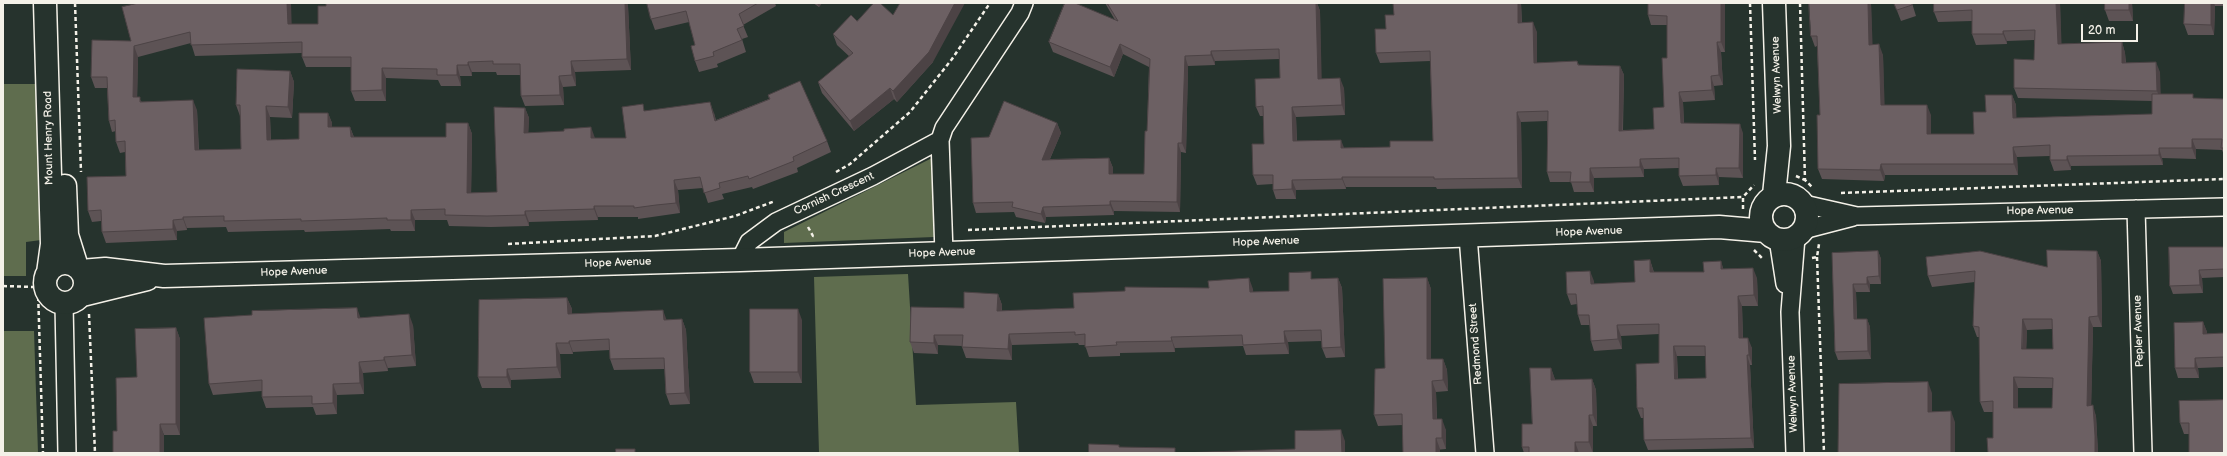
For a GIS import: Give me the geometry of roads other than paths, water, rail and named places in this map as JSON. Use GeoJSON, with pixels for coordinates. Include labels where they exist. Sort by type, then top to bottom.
{"type":"FeatureCollection","features":[{"type":"Feature","properties":{"kind":"street","name":"Mount Henry Road"},"geometry":{"type":"LineString","coordinates":[[43,280],[52,244],[45,3]]}},
{"type":"Feature","properties":{"kind":"street","name":"Mount Henry Road"},"geometry":{"type":"LineString","coordinates":[[59,3],[67,229],[79,269]]}},
{"type":"Feature","properties":{"kind":"street"},"geometry":{"type":"LineString","coordinates":[[944,253],[940,140],[944,128],[1020,13],[1024,3]]}},
{"type":"Feature","properties":{"kind":"street","name":"Welwyn Avenue"},"geometry":{"type":"LineString","coordinates":[[1774,3],[1780,224],[1790,312],[1795,453]]}},
{"type":"Feature","properties":{"kind":"street","name":"Cornish Crescent"},"geometry":{"type":"LineString","coordinates":[[740,260],[749,242],[776,222],[873,176],[940,140]]}},
{"type":"Feature","properties":{"kind":"street","name":"Welwyn Avenue"},"geometry":{"type":"LineString","coordinates":[[1779,146],[1805,197],[1808,217],[1780,224]]}},
{"type":"Feature","properties":{"kind":"street"},"geometry":{"type":"LineString","coordinates":[[1780,224],[1786,193],[1805,197]]}},
{"type":"Feature","properties":{"kind":"street","name":"Hope Avenue"},"geometry":{"type":"LineString","coordinates":[[1805,197],[1857,216]]}},
{"type":"Feature","properties":{"kind":"street","name":"Hope Avenue"},"geometry":{"type":"LineString","coordinates":[[79,269],[105,269],[164,276],[740,260],[1719,227],[1780,224],[1857,216],[2224,207]]}},
{"type":"Feature","properties":{"kind":"street","name":"Pepler Avenue"},"geometry":{"type":"LineString","coordinates":[[2136,209],[2143,453]]}},
{"type":"Feature","properties":{"kind":"street","name":"Redmond Street"},"geometry":{"type":"LineString","coordinates":[[1468,236],[1484,453]]}},
{"type":"Feature","properties":{"kind":"street"},"geometry":{"type":"LineString","coordinates":[[67,453],[80,303],[85,283],[79,269],[64,263],[58,264],[43,280],[45,281],[46,292],[54,300],[80,303]]}},
{"type":"Feature","properties":{"kind":"street","name":"Hope Avenue"},"geometry":{"type":"LineString","coordinates":[[80,303],[164,276]]}}]}
